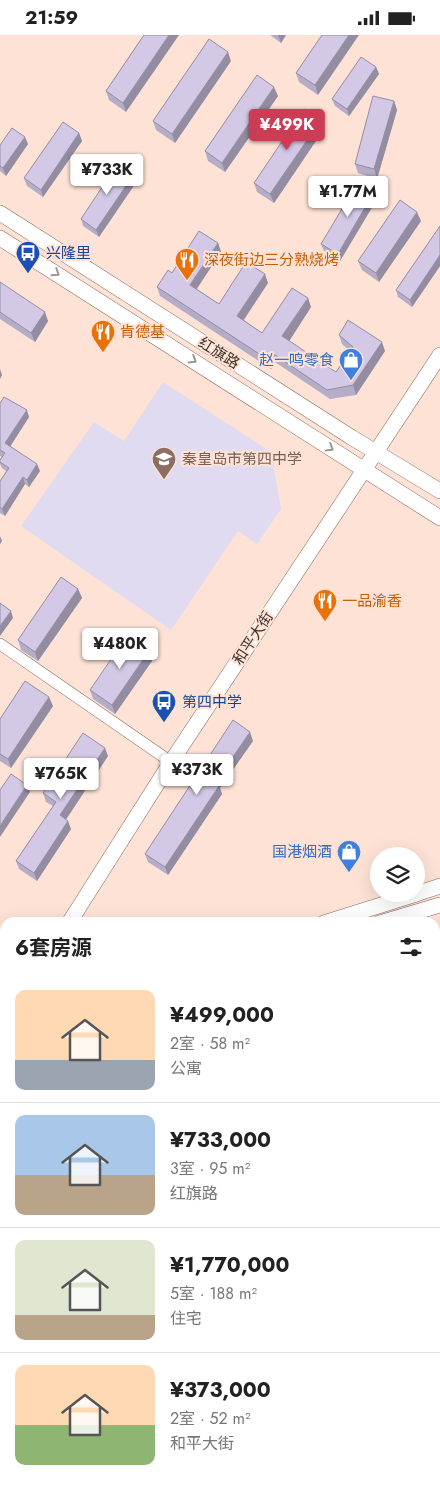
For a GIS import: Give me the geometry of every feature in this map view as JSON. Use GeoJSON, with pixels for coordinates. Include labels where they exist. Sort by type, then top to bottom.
{"type":"FeatureCollection","features":[{"type":"Feature","properties":{"kind":"main road","name":"红旗路"},"geometry":{"type":"LineString","coordinates":[[0,213],[375,452],[440,491]]}},
{"type":"Feature","properties":{"kind":"main road"},"geometry":{"type":"LineString","coordinates":[[0,238],[440,518]]}},
{"type":"Feature","properties":{"kind":"main road","name":"和平大街"},"geometry":{"type":"LineString","coordinates":[[73,917],[171,763],[440,355]]}},
{"type":"Feature","properties":{"kind":"main road"},"geometry":{"type":"LineString","coordinates":[[425,891],[440,886]]}},
{"type":"Feature","properties":{"kind":"main road"},"geometry":{"type":"LineString","coordinates":[[343,917],[391,902]]}},
{"type":"Feature","properties":{"kind":"main road"},"geometry":{"type":"LineString","coordinates":[[400,917],[440,905]]}},
{"type":"Feature","properties":{"kind":"street"},"geometry":{"type":"LineString","coordinates":[[0,643],[171,763]]}},
{"type":"Feature","properties":{"kind":"shaded area","name":"秦皇岛市第四中学"},"geometry":{"type":"Polygon","coordinates":[[[163,382],[271,452],[281,509],[257,544],[238,531],[171,630],[21,526],[94,422],[124,441],[163,382]]]}},
{"type":"Feature","properties":{"kind":"building"},"geometry":{"type":"Polygon","coordinates":[[[144,35],[169,35],[123,103],[106,91],[144,35]]]}},
{"type":"Feature","properties":{"kind":"building"},"geometry":{"type":"Polygon","coordinates":[[[322,35],[349,35],[315,85],[296,73],[322,35]]]}},
{"type":"Feature","properties":{"kind":"building"},"geometry":{"type":"Polygon","coordinates":[[[209,39],[228,52],[172,134],[153,121],[209,39]]]}},
{"type":"Feature","properties":{"kind":"building"},"geometry":{"type":"Polygon","coordinates":[[[361,57],[376,67],[347,109],[332,99],[361,57]]]}},
{"type":"Feature","properties":{"kind":"building"},"geometry":{"type":"Polygon","coordinates":[[[257,75],[274,87],[222,163],[205,151],[257,75]]]}},
{"type":"Feature","properties":{"kind":"building"},"geometry":{"type":"Polygon","coordinates":[[[373,96],[394,101],[374,169],[355,164],[373,96]]]}},
{"type":"Feature","properties":{"kind":"building"},"geometry":{"type":"Polygon","coordinates":[[[304,109],[321,120],[270,194],[254,183],[304,109]]]}},
{"type":"Feature","properties":{"kind":"building"},"geometry":{"type":"Polygon","coordinates":[[[63,122],[79,133],[41,190],[24,178],[63,122]]]}},
{"type":"Feature","properties":{"kind":"building"},"geometry":{"type":"Polygon","coordinates":[[[12,128],[25,137],[3,168],[0,166],[0,145],[12,128]]]}},
{"type":"Feature","properties":{"kind":"building"},"geometry":{"type":"Polygon","coordinates":[[[118,163],[134,174],[96,230],[81,219],[118,163]]]}},
{"type":"Feature","properties":{"kind":"building"},"geometry":{"type":"Polygon","coordinates":[[[358,182],[374,192],[338,254],[321,244],[358,182]]]}},
{"type":"Feature","properties":{"kind":"building"},"geometry":{"type":"Polygon","coordinates":[[[400,200],[417,212],[376,273],[358,261],[400,200]]]}},
{"type":"Feature","properties":{"kind":"building"},"geometry":{"type":"Polygon","coordinates":[[[440,226],[440,255],[410,300],[396,290],[440,226]]]}},
{"type":"Feature","properties":{"kind":"building"},"geometry":{"type":"Polygon","coordinates":[[[199,231],[218,243],[190,285],[219,304],[246,262],[265,274],[237,316],[262,333],[292,288],[308,298],[282,336],[336,372],[353,347],[339,335],[348,320],[382,342],[353,385],[327,390],[272,353],[267,359],[157,287],[168,270],[172,273],[199,231]]]}},
{"type":"Feature","properties":{"kind":"building"},"geometry":{"type":"Polygon","coordinates":[[[0,282],[45,312],[31,333],[0,312],[0,282]]]}},
{"type":"Feature","properties":{"kind":"building"},"geometry":{"type":"Polygon","coordinates":[[[4,397],[27,410],[5,443],[37,464],[27,480],[23,477],[2,509],[0,507],[0,481],[9,468],[0,462],[5,453],[0,450],[0,403],[4,397]]]}},
{"type":"Feature","properties":{"kind":"building"},"geometry":{"type":"Polygon","coordinates":[[[61,577],[78,589],[35,652],[18,640],[61,577]]]}},
{"type":"Feature","properties":{"kind":"building"},"geometry":{"type":"Polygon","coordinates":[[[0,603],[11,611],[0,626],[0,603]]]}},
{"type":"Feature","properties":{"kind":"building"},"geometry":{"type":"Polygon","coordinates":[[[127,636],[149,651],[112,705],[90,690],[127,636]]]}},
{"type":"Feature","properties":{"kind":"building"},"geometry":{"type":"Polygon","coordinates":[[[25,681],[49,697],[8,759],[0,754],[0,719],[25,681]]]}},
{"type":"Feature","properties":{"kind":"building"},"geometry":{"type":"Polygon","coordinates":[[[233,720],[250,732],[215,783],[219,786],[165,867],[145,854],[233,720]]]}},
{"type":"Feature","properties":{"kind":"building"},"geometry":{"type":"Polygon","coordinates":[[[83,733],[105,748],[60,815],[68,821],[34,873],[16,861],[56,802],[43,793],[83,733]]]}},
{"type":"Feature","properties":{"kind":"building"},"geometry":{"type":"Polygon","coordinates":[[[11,774],[27,785],[0,826],[0,790],[11,774]]]}},
{"type":"Feature","properties":{"kind":"place","name":"兴隆里"},"geometry":{"type":"Point","coordinates":[28,274]}},
{"type":"Feature","properties":{"kind":"place","name":"深夜街边三分熟烧烤"},"geometry":{"type":"Point","coordinates":[187,281]}},
{"type":"Feature","properties":{"kind":"place","name":"肯德基"},"geometry":{"type":"Point","coordinates":[103,353]}},
{"type":"Feature","properties":{"kind":"place","name":"赵一鸣零食"},"geometry":{"type":"Point","coordinates":[351,381]}},
{"type":"Feature","properties":{"kind":"place","name":"秦皇岛市第四中学"},"geometry":{"type":"Point","coordinates":[164,480]}},
{"type":"Feature","properties":{"kind":"place","name":"一品渝香"},"geometry":{"type":"Point","coordinates":[325,622]}},
{"type":"Feature","properties":{"kind":"place","name":"第四中学"},"geometry":{"type":"Point","coordinates":[164,723]}},
{"type":"Feature","properties":{"kind":"place","name":"国港烟酒"},"geometry":{"type":"Point","coordinates":[349,873]}}]}
